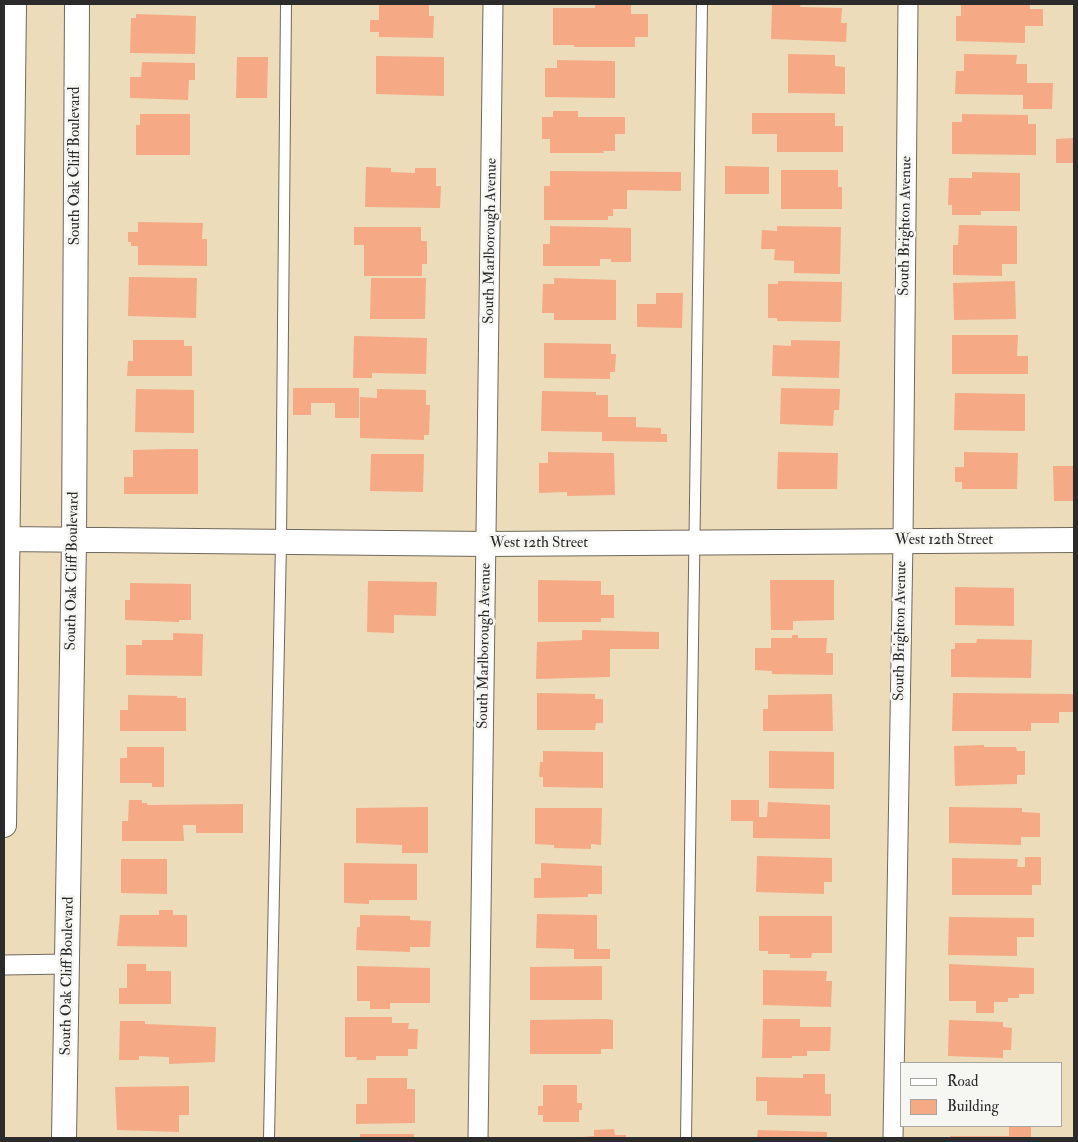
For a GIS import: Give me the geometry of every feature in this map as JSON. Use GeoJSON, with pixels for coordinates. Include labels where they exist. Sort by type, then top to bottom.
{"type":"FeatureCollection","features":[{"type":"Feature","properties":{"kind":"street"},"geometry":{"type":"LineString","coordinates":[[4,825],[5,539],[14,4]]}},
{"type":"Feature","properties":{"kind":"street","name":"South Oak Cliff Boulevard"},"geometry":{"type":"LineString","coordinates":[[64,1138],[74,541],[77,4]]}},
{"type":"Feature","properties":{"kind":"street","name":"South Marlborough Avenue"},"geometry":{"type":"LineString","coordinates":[[478,1138],[494,4]]}},
{"type":"Feature","properties":{"kind":"street","name":"South Brighton Avenue"},"geometry":{"type":"LineString","coordinates":[[892,1138],[903,540],[908,4]]}},
{"type":"Feature","properties":{"kind":"street","name":"West 12th Street"},"geometry":{"type":"LineString","coordinates":[[5,539],[487,544],[1074,540]]}},
{"type":"Feature","properties":{"kind":"street"},"geometry":{"type":"LineString","coordinates":[[4,965],[68,964]]}},
{"type":"Feature","properties":{"kind":"lane"},"geometry":{"type":"LineString","coordinates":[[269,1138],[281,542],[286,4]]}},
{"type":"Feature","properties":{"kind":"lane"},"geometry":{"type":"LineString","coordinates":[[686,1138],[702,4]]}},
{"type":"Feature","properties":{"kind":"building"},"geometry":{"type":"Polygon","coordinates":[[[379,4],[429,4],[429,16],[434,16],[433,38],[379,37],[379,32],[370,32],[370,20],[379,20],[379,4]]]}},
{"type":"Feature","properties":{"kind":"building"},"geometry":{"type":"Polygon","coordinates":[[[595,4],[631,4],[631,14],[648,14],[648,37],[635,37],[635,47],[553,45],[553,8],[595,8],[595,4]]]}},
{"type":"Feature","properties":{"kind":"building"},"geometry":{"type":"Polygon","coordinates":[[[772,4],[801,4],[800,7],[842,8],[841,23],[847,23],[846,42],[771,39],[772,4]]]}},
{"type":"Feature","properties":{"kind":"building"},"geometry":{"type":"Polygon","coordinates":[[[961,4],[1030,4],[1030,9],[1043,9],[1043,26],[1025,26],[1025,43],[956,41],[956,16],[961,16],[961,4]]]}},
{"type":"Feature","properties":{"kind":"building"},"geometry":{"type":"Polygon","coordinates":[[[136,14],[196,16],[195,54],[130,53],[131,18],[136,18],[136,14]]]}},
{"type":"Feature","properties":{"kind":"building"},"geometry":{"type":"Polygon","coordinates":[[[788,54],[835,55],[835,66],[845,67],[845,94],[788,93],[788,54]]]}},
{"type":"Feature","properties":{"kind":"building"},"geometry":{"type":"Polygon","coordinates":[[[964,54],[1017,55],[1016,64],[1027,64],[1027,83],[1053,83],[1052,109],[1023,109],[1023,95],[955,94],[956,71],[964,71],[964,54]]]}},
{"type":"Feature","properties":{"kind":"building"},"geometry":{"type":"Polygon","coordinates":[[[376,56],[444,57],[444,96],[376,94],[376,56]]]}},
{"type":"Feature","properties":{"kind":"building"},"geometry":{"type":"Polygon","coordinates":[[[237,57],[268,57],[267,98],[236,98],[237,57]]]}},
{"type":"Feature","properties":{"kind":"building"},"geometry":{"type":"Polygon","coordinates":[[[557,60],[615,61],[615,98],[545,97],[545,68],[557,68],[557,60]]]}},
{"type":"Feature","properties":{"kind":"building"},"geometry":{"type":"Polygon","coordinates":[[[142,62],[195,63],[195,80],[189,80],[188,100],[130,98],[130,77],[141,77],[142,62]]]}},
{"type":"Feature","properties":{"kind":"building"},"geometry":{"type":"Polygon","coordinates":[[[553,111],[578,111],[578,117],[625,117],[625,134],[615,134],[615,151],[603,151],[604,153],[550,153],[550,139],[542,139],[542,117],[553,117],[553,111]]]}},
{"type":"Feature","properties":{"kind":"building"},"geometry":{"type":"Polygon","coordinates":[[[752,113],[835,113],[835,126],[843,126],[843,152],[777,152],[777,134],[752,134],[752,113]]]}},
{"type":"Feature","properties":{"kind":"building"},"geometry":{"type":"Polygon","coordinates":[[[140,114],[190,114],[190,155],[136,155],[136,125],[140,125],[140,114]]]}},
{"type":"Feature","properties":{"kind":"building"},"geometry":{"type":"Polygon","coordinates":[[[962,114],[1028,115],[1028,124],[1036,124],[1036,155],[952,154],[952,122],[962,122],[962,114]]]}},
{"type":"Feature","properties":{"kind":"building"},"geometry":{"type":"Polygon","coordinates":[[[1074,138],[1074,163],[1056,163],[1056,139],[1074,138]]]}},
{"type":"Feature","properties":{"kind":"building"},"geometry":{"type":"Polygon","coordinates":[[[725,166],[769,167],[769,194],[725,194],[725,166]]]}},
{"type":"Feature","properties":{"kind":"building"},"geometry":{"type":"Polygon","coordinates":[[[366,167],[391,168],[391,172],[415,173],[415,168],[436,168],[436,186],[441,186],[440,208],[365,207],[366,167]]]}},
{"type":"Feature","properties":{"kind":"building"},"geometry":{"type":"Polygon","coordinates":[[[781,170],[838,170],[838,187],[842,187],[842,209],[781,209],[781,170]]]}},
{"type":"Feature","properties":{"kind":"building"},"geometry":{"type":"Polygon","coordinates":[[[550,171],[681,172],[681,191],[627,190],[627,209],[613,209],[613,216],[608,216],[608,220],[544,220],[544,186],[550,186],[550,171]]]}},
{"type":"Feature","properties":{"kind":"building"},"geometry":{"type":"Polygon","coordinates":[[[972,172],[1020,173],[1020,211],[981,211],[981,215],[952,215],[952,205],[948,205],[949,178],[972,178],[972,172]]]}},
{"type":"Feature","properties":{"kind":"building"},"geometry":{"type":"Polygon","coordinates":[[[138,222],[203,223],[202,239],[207,239],[207,266],[138,265],[138,246],[131,246],[131,242],[128,242],[128,232],[138,232],[138,222]]]}},
{"type":"Feature","properties":{"kind":"building"},"geometry":{"type":"Polygon","coordinates":[[[959,225],[1017,226],[1017,264],[1002,264],[1002,276],[953,275],[953,245],[958,245],[959,225]]]}},
{"type":"Feature","properties":{"kind":"building"},"geometry":{"type":"Polygon","coordinates":[[[550,226],[631,228],[631,262],[611,262],[611,259],[600,259],[600,266],[543,266],[543,244],[550,244],[550,226]]]}},
{"type":"Feature","properties":{"kind":"building"},"geometry":{"type":"Polygon","coordinates":[[[777,226],[841,227],[840,274],[794,273],[794,261],[774,260],[775,249],[761,249],[762,230],[777,231],[777,226]]]}},
{"type":"Feature","properties":{"kind":"building"},"geometry":{"type":"Polygon","coordinates":[[[354,227],[421,227],[421,241],[427,241],[427,264],[422,264],[422,276],[364,276],[364,245],[354,245],[354,227]]]}},
{"type":"Feature","properties":{"kind":"building"},"geometry":{"type":"Polygon","coordinates":[[[129,277],[197,278],[196,318],[128,316],[129,277]]]}},
{"type":"Feature","properties":{"kind":"building"},"geometry":{"type":"Polygon","coordinates":[[[371,278],[426,278],[425,319],[370,319],[371,278]]]}},
{"type":"Feature","properties":{"kind":"building"},"geometry":{"type":"Polygon","coordinates":[[[554,278],[616,280],[616,320],[554,320],[554,313],[542,313],[543,284],[554,284],[554,278]]]}},
{"type":"Feature","properties":{"kind":"building"},"geometry":{"type":"Polygon","coordinates":[[[778,281],[842,282],[841,322],[777,321],[777,318],[768,318],[768,284],[778,284],[778,281]]]}},
{"type":"Feature","properties":{"kind":"building"},"geometry":{"type":"Polygon","coordinates":[[[1015,281],[1016,319],[954,320],[953,283],[1015,281]]]}},
{"type":"Feature","properties":{"kind":"building"},"geometry":{"type":"Polygon","coordinates":[[[656,293],[683,293],[682,328],[637,327],[637,304],[656,304],[656,293]]]}},
{"type":"Feature","properties":{"kind":"building"},"geometry":{"type":"Polygon","coordinates":[[[952,335],[1018,335],[1017,356],[1028,356],[1028,374],[952,374],[952,335]]]}},
{"type":"Feature","properties":{"kind":"building"},"geometry":{"type":"Polygon","coordinates":[[[354,336],[427,338],[426,374],[372,373],[372,378],[353,378],[354,336]]]}},
{"type":"Feature","properties":{"kind":"building"},"geometry":{"type":"Polygon","coordinates":[[[133,340],[184,340],[184,346],[192,346],[192,376],[127,376],[128,361],[133,361],[133,340]]]}},
{"type":"Feature","properties":{"kind":"building"},"geometry":{"type":"Polygon","coordinates":[[[791,340],[840,341],[839,378],[772,376],[773,345],[791,346],[791,340]]]}},
{"type":"Feature","properties":{"kind":"building"},"geometry":{"type":"Polygon","coordinates":[[[544,343],[611,344],[611,354],[616,354],[615,372],[610,372],[610,379],[544,378],[544,343]]]}},
{"type":"Feature","properties":{"kind":"building"},"geometry":{"type":"Polygon","coordinates":[[[293,388],[359,388],[359,418],[335,418],[335,403],[311,403],[311,415],[293,415],[293,388]]]}},
{"type":"Feature","properties":{"kind":"building"},"geometry":{"type":"Polygon","coordinates":[[[781,388],[840,389],[839,410],[834,410],[833,426],[780,424],[781,388]]]}},
{"type":"Feature","properties":{"kind":"building"},"geometry":{"type":"Polygon","coordinates":[[[136,389],[194,390],[194,433],[135,432],[136,389]]]}},
{"type":"Feature","properties":{"kind":"building"},"geometry":{"type":"Polygon","coordinates":[[[377,389],[426,390],[426,405],[430,405],[429,435],[424,435],[424,440],[360,438],[360,397],[377,398],[377,389]]]}},
{"type":"Feature","properties":{"kind":"building"},"geometry":{"type":"Polygon","coordinates":[[[542,391],[596,392],[596,395],[608,395],[608,417],[636,417],[636,427],[661,428],[661,434],[667,434],[667,442],[602,441],[602,432],[541,431],[542,391]]]}},
{"type":"Feature","properties":{"kind":"building"},"geometry":{"type":"Polygon","coordinates":[[[955,393],[1025,394],[1025,431],[954,430],[955,393]]]}},
{"type":"Feature","properties":{"kind":"building"},"geometry":{"type":"Polygon","coordinates":[[[198,449],[198,494],[124,494],[124,477],[133,477],[133,450],[198,449]]]}},
{"type":"Feature","properties":{"kind":"building"},"geometry":{"type":"Polygon","coordinates":[[[548,452],[614,453],[615,495],[567,496],[567,492],[539,493],[539,463],[548,463],[548,452]]]}},
{"type":"Feature","properties":{"kind":"building"},"geometry":{"type":"Polygon","coordinates":[[[778,452],[838,453],[837,489],[777,489],[778,452]]]}},
{"type":"Feature","properties":{"kind":"building"},"geometry":{"type":"Polygon","coordinates":[[[964,452],[1018,453],[1017,489],[962,489],[962,482],[955,482],[955,467],[964,467],[964,452]]]}},
{"type":"Feature","properties":{"kind":"building"},"geometry":{"type":"Polygon","coordinates":[[[371,454],[424,454],[423,492],[370,491],[371,454]]]}},
{"type":"Feature","properties":{"kind":"building"},"geometry":{"type":"Polygon","coordinates":[[[1053,466],[1074,466],[1074,501],[1054,501],[1053,466]]]}},
{"type":"Feature","properties":{"kind":"building"},"geometry":{"type":"Polygon","coordinates":[[[538,580],[601,581],[601,595],[614,595],[614,618],[601,618],[601,622],[538,622],[538,580]]]}},
{"type":"Feature","properties":{"kind":"building"},"geometry":{"type":"Polygon","coordinates":[[[770,580],[834,580],[834,620],[793,621],[793,630],[771,630],[770,580]]]}},
{"type":"Feature","properties":{"kind":"building"},"geometry":{"type":"Polygon","coordinates":[[[368,581],[437,582],[436,616],[394,615],[394,633],[367,632],[368,581]]]}},
{"type":"Feature","properties":{"kind":"building"},"geometry":{"type":"Polygon","coordinates":[[[130,583],[191,584],[191,620],[179,620],[179,622],[125,620],[125,600],[130,600],[130,583]]]}},
{"type":"Feature","properties":{"kind":"building"},"geometry":{"type":"Polygon","coordinates":[[[955,587],[1014,588],[1014,626],[955,625],[955,587]]]}},
{"type":"Feature","properties":{"kind":"building"},"geometry":{"type":"Polygon","coordinates":[[[582,630],[659,632],[659,649],[610,649],[610,677],[536,679],[537,642],[582,640],[582,630]]]}},
{"type":"Feature","properties":{"kind":"building"},"geometry":{"type":"Polygon","coordinates":[[[173,633],[203,634],[202,676],[126,675],[126,645],[142,645],[142,640],[173,640],[173,633]]]}},
{"type":"Feature","properties":{"kind":"building"},"geometry":{"type":"Polygon","coordinates":[[[792,635],[798,635],[798,638],[827,638],[826,653],[833,653],[833,675],[772,674],[772,671],[755,670],[755,648],[771,648],[771,638],[792,638],[792,635]]]}},
{"type":"Feature","properties":{"kind":"building"},"geometry":{"type":"Polygon","coordinates":[[[977,639],[1032,640],[1031,678],[951,677],[951,649],[955,649],[955,643],[976,643],[977,639]]]}},
{"type":"Feature","properties":{"kind":"building"},"geometry":{"type":"Polygon","coordinates":[[[537,693],[595,694],[595,699],[603,699],[603,723],[596,723],[595,730],[537,730],[537,693]]]}},
{"type":"Feature","properties":{"kind":"building"},"geometry":{"type":"Polygon","coordinates":[[[953,693],[1074,694],[1074,712],[1059,712],[1059,723],[1031,723],[1031,731],[952,731],[953,693]]]}},
{"type":"Feature","properties":{"kind":"building"},"geometry":{"type":"Polygon","coordinates":[[[832,694],[833,731],[763,731],[763,709],[768,709],[768,695],[832,694]]]}},
{"type":"Feature","properties":{"kind":"building"},"geometry":{"type":"Polygon","coordinates":[[[128,695],[177,696],[177,698],[186,698],[186,731],[120,731],[120,710],[128,710],[128,695]]]}},
{"type":"Feature","properties":{"kind":"building"},"geometry":{"type":"Polygon","coordinates":[[[984,745],[984,747],[1016,747],[1017,751],[1025,751],[1025,775],[1017,775],[1017,784],[955,786],[954,746],[984,745]]]}},
{"type":"Feature","properties":{"kind":"building"},"geometry":{"type":"Polygon","coordinates":[[[127,747],[164,747],[164,787],[152,787],[152,783],[120,783],[120,758],[127,758],[127,747]]]}},
{"type":"Feature","properties":{"kind":"building"},"geometry":{"type":"Polygon","coordinates":[[[543,751],[603,752],[603,788],[543,787],[543,777],[539,777],[540,762],[543,762],[543,751]]]}},
{"type":"Feature","properties":{"kind":"building"},"geometry":{"type":"Polygon","coordinates":[[[769,751],[834,752],[834,789],[769,788],[769,751]]]}},
{"type":"Feature","properties":{"kind":"building"},"geometry":{"type":"Polygon","coordinates":[[[129,800],[142,800],[142,803],[147,803],[147,805],[243,804],[243,833],[196,833],[196,825],[183,825],[184,841],[122,841],[122,821],[128,821],[129,800]]]}},
{"type":"Feature","properties":{"kind":"building"},"geometry":{"type":"Polygon","coordinates":[[[731,800],[759,800],[759,817],[767,817],[768,802],[830,805],[830,839],[753,838],[753,821],[731,821],[731,800]]]}},
{"type":"Feature","properties":{"kind":"building"},"geometry":{"type":"Polygon","coordinates":[[[428,807],[428,853],[402,853],[402,845],[356,843],[356,808],[428,807]]]}},
{"type":"Feature","properties":{"kind":"building"},"geometry":{"type":"Polygon","coordinates":[[[949,807],[1022,808],[1022,812],[1040,813],[1040,837],[1021,837],[1021,845],[949,843],[949,807]]]}},
{"type":"Feature","properties":{"kind":"building"},"geometry":{"type":"Polygon","coordinates":[[[535,808],[602,808],[601,845],[591,844],[591,849],[554,848],[554,845],[535,844],[535,808]]]}},
{"type":"Feature","properties":{"kind":"building"},"geometry":{"type":"Polygon","coordinates":[[[757,856],[832,858],[832,882],[824,882],[824,894],[756,892],[757,856]]]}},
{"type":"Feature","properties":{"kind":"building"},"geometry":{"type":"Polygon","coordinates":[[[1025,857],[1041,857],[1041,885],[1032,885],[1032,895],[952,895],[952,858],[1018,859],[1017,867],[1025,867],[1025,857]]]}},
{"type":"Feature","properties":{"kind":"building"},"geometry":{"type":"Polygon","coordinates":[[[121,859],[167,859],[167,894],[121,893],[121,859]]]}},
{"type":"Feature","properties":{"kind":"building"},"geometry":{"type":"Polygon","coordinates":[[[344,863],[417,864],[417,900],[369,900],[369,904],[344,903],[344,863]]]}},
{"type":"Feature","properties":{"kind":"building"},"geometry":{"type":"Polygon","coordinates":[[[541,863],[602,866],[602,894],[588,894],[588,897],[534,898],[534,878],[541,878],[541,863]]]}},
{"type":"Feature","properties":{"kind":"building"},"geometry":{"type":"Polygon","coordinates":[[[159,910],[173,910],[173,915],[187,915],[187,947],[117,946],[120,915],[159,915],[159,910]]]}},
{"type":"Feature","properties":{"kind":"building"},"geometry":{"type":"Polygon","coordinates":[[[537,914],[597,915],[597,949],[610,949],[610,959],[574,959],[574,949],[536,948],[537,914]]]}},
{"type":"Feature","properties":{"kind":"building"},"geometry":{"type":"Polygon","coordinates":[[[360,915],[410,916],[410,920],[431,921],[430,947],[410,947],[410,952],[356,950],[357,927],[360,927],[360,915]]]}},
{"type":"Feature","properties":{"kind":"building"},"geometry":{"type":"Polygon","coordinates":[[[759,916],[832,916],[832,953],[812,953],[811,958],[790,958],[790,954],[768,954],[768,951],[759,951],[759,916]]]}},
{"type":"Feature","properties":{"kind":"building"},"geometry":{"type":"Polygon","coordinates":[[[949,917],[1034,918],[1034,937],[1017,937],[1017,956],[948,955],[949,917]]]}},
{"type":"Feature","properties":{"kind":"building"},"geometry":{"type":"Polygon","coordinates":[[[127,964],[146,964],[146,971],[171,971],[171,1004],[119,1004],[119,988],[127,988],[127,964]]]}},
{"type":"Feature","properties":{"kind":"building"},"geometry":{"type":"Polygon","coordinates":[[[949,964],[1034,968],[1034,994],[1019,994],[1019,998],[1008,998],[1008,1002],[994,1002],[994,1013],[976,1013],[976,1001],[949,1001],[949,964]]]}},
{"type":"Feature","properties":{"kind":"building"},"geometry":{"type":"Polygon","coordinates":[[[357,966],[430,968],[430,1003],[390,1003],[390,1009],[370,1009],[370,1001],[357,1001],[357,966]]]}},
{"type":"Feature","properties":{"kind":"building"},"geometry":{"type":"Polygon","coordinates":[[[602,966],[602,1000],[530,1000],[530,967],[602,966]]]}},
{"type":"Feature","properties":{"kind":"building"},"geometry":{"type":"Polygon","coordinates":[[[763,970],[827,971],[826,981],[832,981],[831,1007],[763,1005],[763,970]]]}},
{"type":"Feature","properties":{"kind":"building"},"geometry":{"type":"Polygon","coordinates":[[[345,1017],[392,1017],[392,1023],[409,1023],[408,1029],[418,1029],[417,1049],[408,1049],[408,1056],[376,1056],[376,1060],[356,1060],[357,1057],[345,1057],[345,1017]]]}},
{"type":"Feature","properties":{"kind":"building"},"geometry":{"type":"Polygon","coordinates":[[[763,1019],[800,1019],[800,1027],[831,1027],[830,1051],[807,1051],[807,1056],[792,1056],[792,1058],[762,1058],[763,1019]]]}},
{"type":"Feature","properties":{"kind":"building"},"geometry":{"type":"Polygon","coordinates":[[[530,1020],[613,1020],[613,1049],[601,1049],[601,1054],[530,1054],[530,1020]]]}},
{"type":"Feature","properties":{"kind":"building"},"geometry":{"type":"Polygon","coordinates":[[[949,1020],[1003,1022],[1003,1027],[1012,1028],[1011,1050],[1003,1050],[1003,1058],[948,1056],[949,1020]]]}},
{"type":"Feature","properties":{"kind":"building"},"geometry":{"type":"Polygon","coordinates":[[[120,1021],[145,1021],[145,1024],[216,1027],[215,1062],[169,1064],[169,1057],[139,1056],[139,1060],[119,1060],[120,1021]]]}},
{"type":"Feature","properties":{"kind":"building"},"geometry":{"type":"Polygon","coordinates":[[[803,1074],[825,1074],[825,1094],[831,1094],[831,1116],[767,1115],[767,1101],[756,1101],[756,1077],[803,1078],[803,1074]]]}},
{"type":"Feature","properties":{"kind":"building"},"geometry":{"type":"Polygon","coordinates":[[[367,1078],[407,1078],[407,1089],[415,1089],[415,1123],[356,1124],[356,1104],[367,1104],[367,1078]]]}},
{"type":"Feature","properties":{"kind":"building"},"geometry":{"type":"Polygon","coordinates":[[[543,1085],[577,1085],[577,1103],[582,1103],[582,1110],[579,1110],[579,1122],[543,1122],[543,1115],[538,1115],[538,1106],[543,1106],[543,1085]]]}},
{"type":"Feature","properties":{"kind":"building"},"geometry":{"type":"Polygon","coordinates":[[[189,1086],[189,1115],[179,1115],[179,1132],[117,1130],[115,1087],[189,1086]]]}},
{"type":"Feature","properties":{"kind":"building"},"geometry":{"type":"Polygon","coordinates":[[[1009,1127],[1031,1127],[1031,1138],[950,1138],[950,1136],[1009,1136],[1009,1127]]]}},
{"type":"Feature","properties":{"kind":"building"},"geometry":{"type":"Polygon","coordinates":[[[614,1129],[615,1135],[626,1135],[626,1138],[571,1138],[594,1136],[594,1130],[614,1129]]]}},
{"type":"Feature","properties":{"kind":"building"},"geometry":{"type":"Polygon","coordinates":[[[758,1130],[827,1132],[827,1138],[757,1138],[758,1130]]]}},
{"type":"Feature","properties":{"kind":"building"},"geometry":{"type":"Polygon","coordinates":[[[360,1134],[414,1134],[414,1138],[360,1138],[360,1134]]]}}]}
